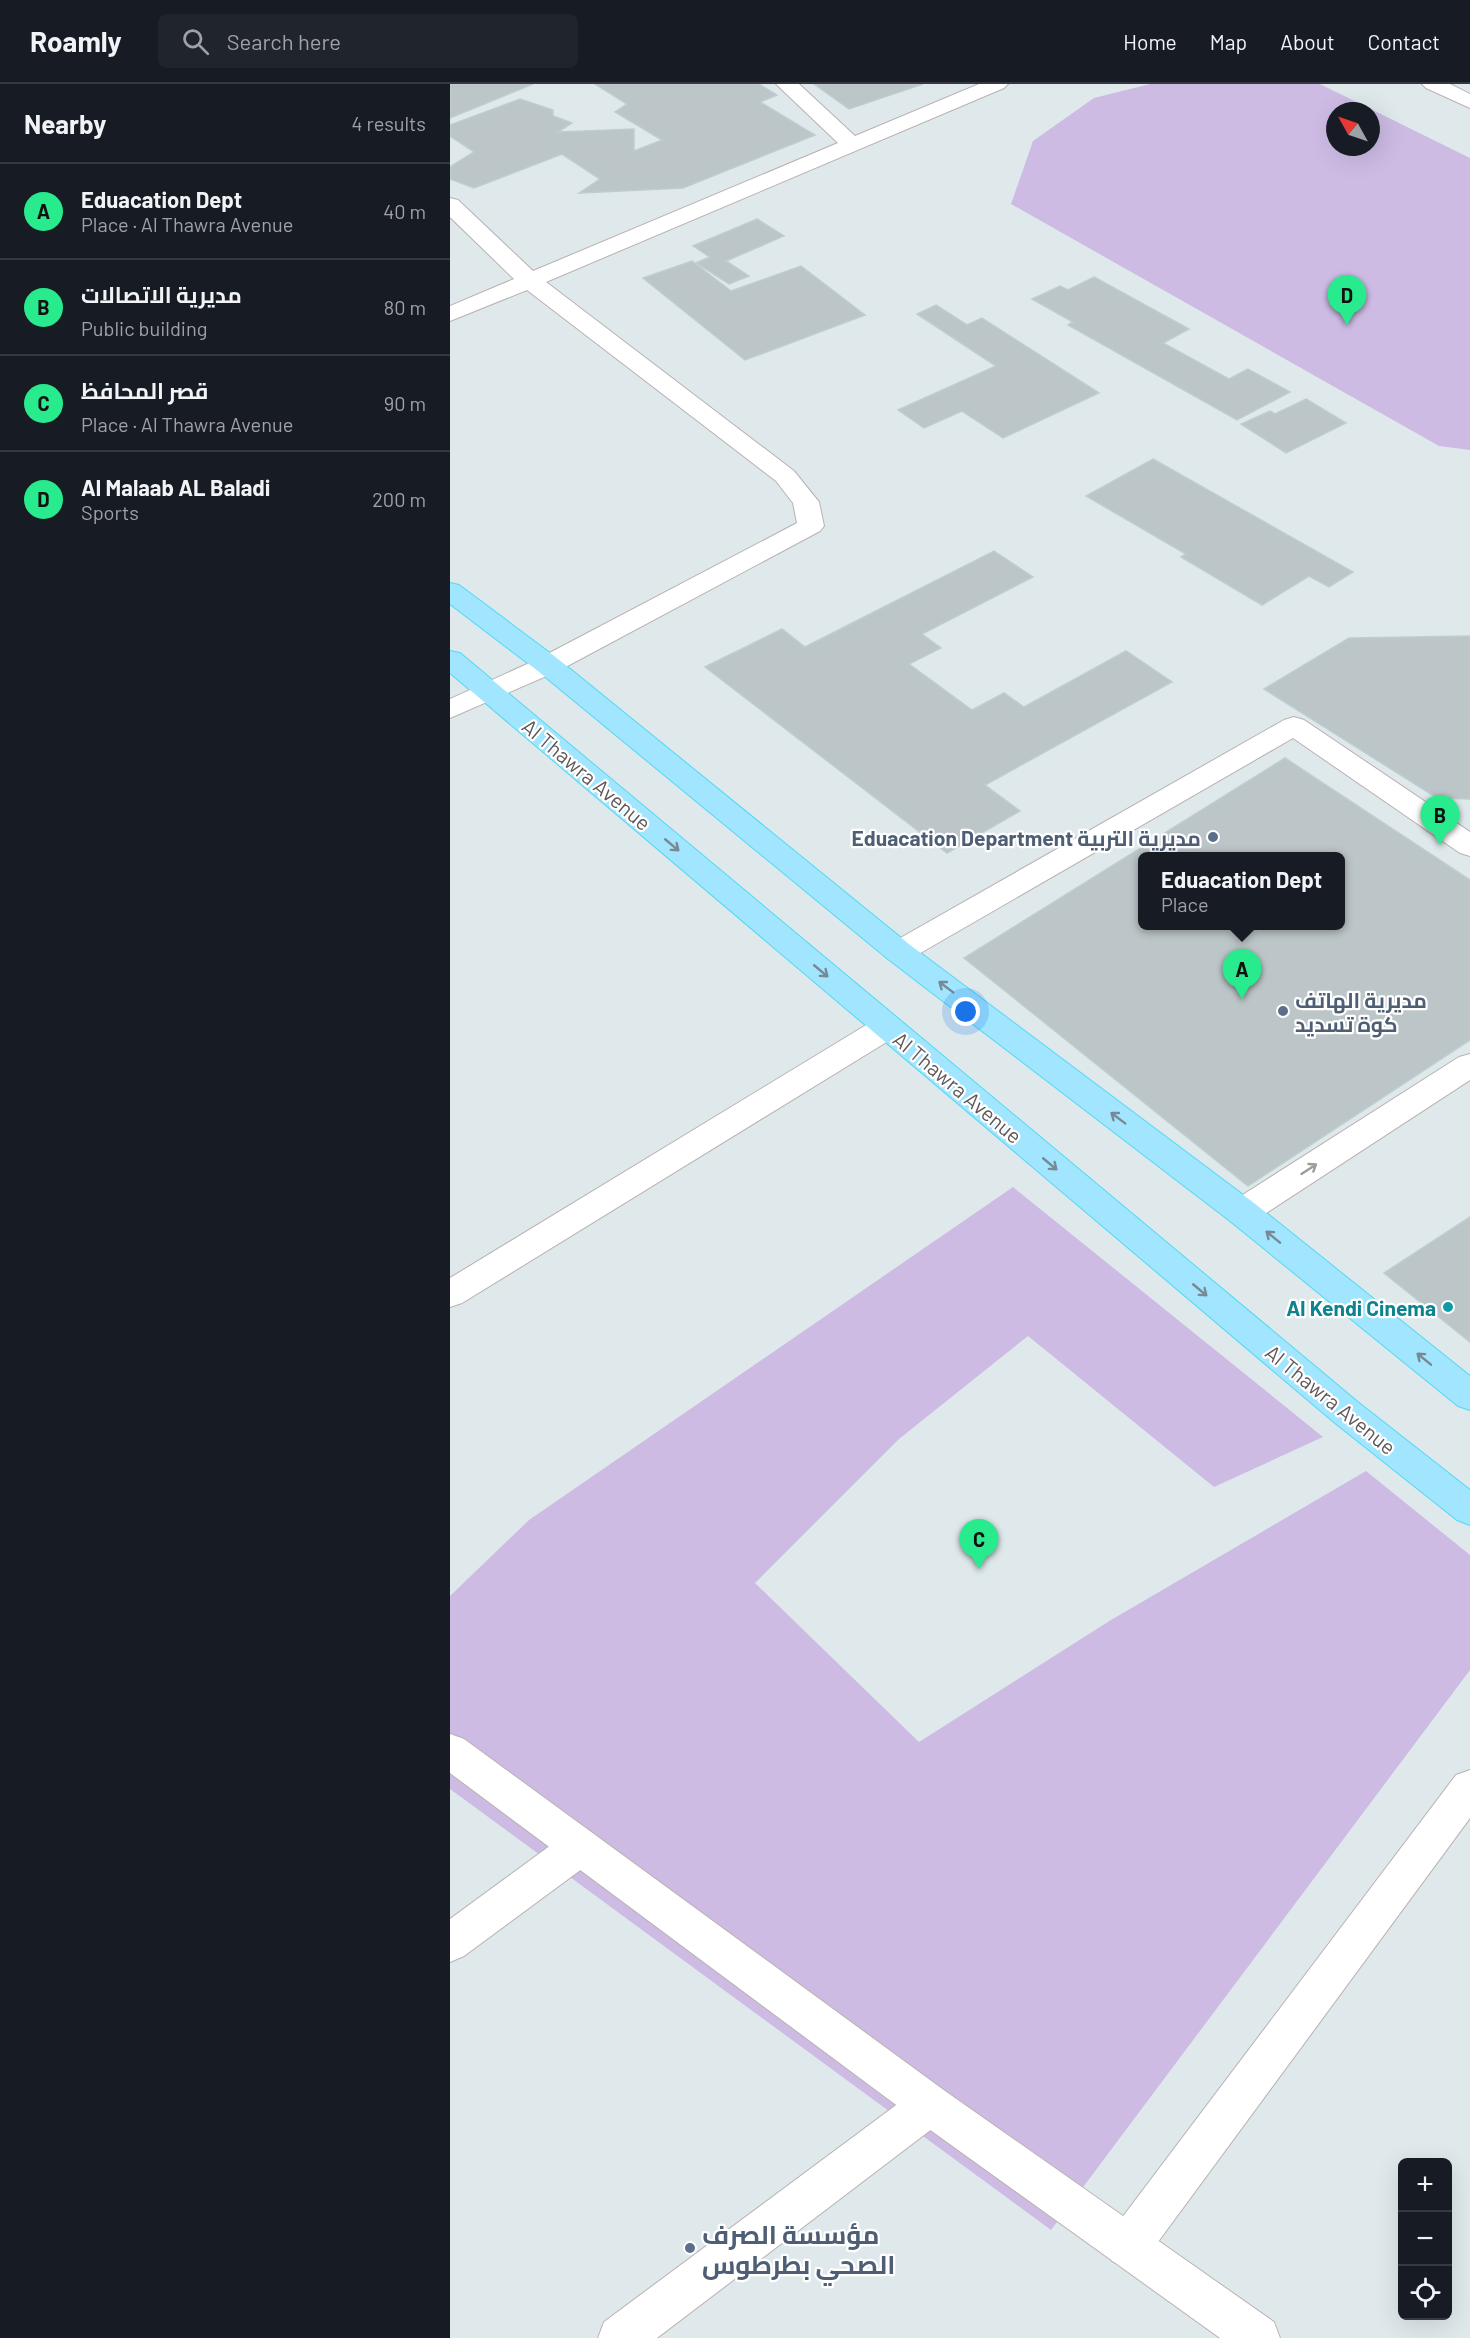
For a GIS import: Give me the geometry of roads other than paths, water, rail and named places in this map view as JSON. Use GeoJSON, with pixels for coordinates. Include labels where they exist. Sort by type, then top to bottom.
{"type":"FeatureCollection","features":[{"type":"Feature","properties":{"kind":"main road"},"geometry":{"type":"LineString","coordinates":[[450,591],[548,665],[899,952],[1242,1212],[1470,1396]]}},
{"type":"Feature","properties":{"kind":"main road","name":"Al Thawra Avenue"},"geometry":{"type":"LineString","coordinates":[[450,659],[1347,1413],[1470,1510]]}},
{"type":"Feature","properties":{"kind":"street"},"geometry":{"type":"LineString","coordinates":[[787,84],[852,145]]}},
{"type":"Feature","properties":{"kind":"street"},"geometry":{"type":"LineString","coordinates":[[450,314],[997,84]]}},
{"type":"Feature","properties":{"kind":"street"},"geometry":{"type":"LineString","coordinates":[[1433,84],[1470,102]]}},
{"type":"Feature","properties":{"kind":"street"},"geometry":{"type":"LineString","coordinates":[[450,205],[530,281],[785,476],[806,502],[811,526],[548,665],[450,709]]}},
{"type":"Feature","properties":{"kind":"street"},"geometry":{"type":"LineString","coordinates":[[899,952],[1294,726],[1470,846]]}},
{"type":"Feature","properties":{"kind":"street"},"geometry":{"type":"LineString","coordinates":[[450,1294],[887,1026]]}},
{"type":"Feature","properties":{"kind":"street"},"geometry":{"type":"LineString","coordinates":[[1242,1212],[1470,1065]]}},
{"type":"Feature","properties":{"kind":"street"},"geometry":{"type":"LineString","coordinates":[[450,1751],[930,2105],[1258,2338]]}},
{"type":"Feature","properties":{"kind":"street"},"geometry":{"type":"LineString","coordinates":[[1128,2246],[1470,1786]]}},
{"type":"Feature","properties":{"kind":"street"},"geometry":{"type":"LineString","coordinates":[[450,1943],[580,1847]]}},
{"type":"Feature","properties":{"kind":"street"},"geometry":{"type":"LineString","coordinates":[[620,2338],[930,2105]]}},
{"type":"Feature","properties":{"kind":"place","name":"Al Malaab AL Baladi"},"geometry":{"type":"Point","coordinates":[1347,325]}},
{"type":"Feature","properties":{"kind":"place","name":"Eduacation Department مديرية التربية"},"geometry":{"type":"Point","coordinates":[1213,837]}},
{"type":"Feature","properties":{"kind":"place","name":"مديرية الاتصالات"},"geometry":{"type":"Point","coordinates":[1440,845]}},
{"type":"Feature","properties":{"kind":"place","name":"Eduacation Dept"},"geometry":{"type":"Point","coordinates":[1242,999]}},
{"type":"Feature","properties":{"kind":"place","name":"مديرية الهاتف كوة تسديد"},"geometry":{"type":"Point","coordinates":[1283,1011]}},
{"type":"Feature","properties":{"kind":"place","name":"Al Kendi Cinema"},"geometry":{"type":"Point","coordinates":[1448,1307]}},
{"type":"Feature","properties":{"kind":"place","name":"قصر المحافظ"},"geometry":{"type":"Point","coordinates":[979,1569]}},
{"type":"Feature","properties":{"kind":"place","name":"مؤسسة الصرف الصحي بطرطوس"},"geometry":{"type":"Point","coordinates":[690,2248]}}]}
